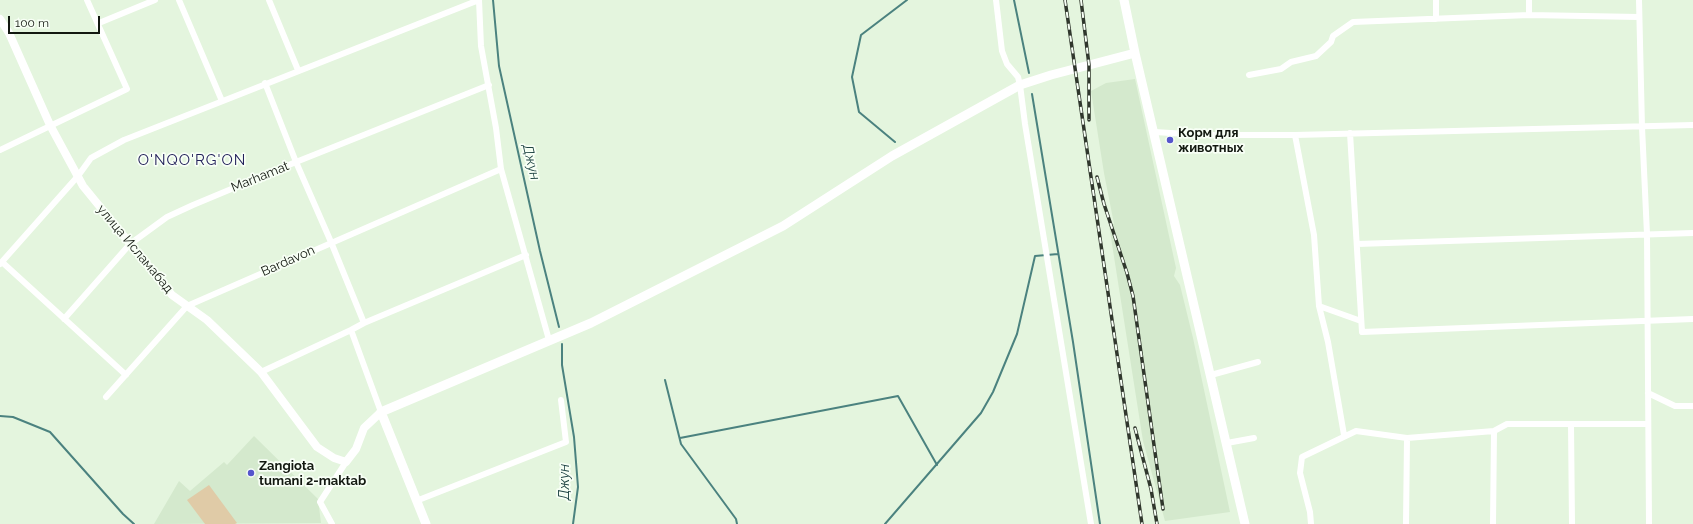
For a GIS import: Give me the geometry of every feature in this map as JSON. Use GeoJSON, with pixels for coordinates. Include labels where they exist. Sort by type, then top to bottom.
{"type":"FeatureCollection","features":[{"type":"Feature","properties":{"kind":"main road"},"geometry":{"type":"LineString","coordinates":[[1124,0],[1135,53],[1155,132],[1245,524]]}},
{"type":"Feature","properties":{"kind":"main road"},"geometry":{"type":"LineString","coordinates":[[426,524],[381,412],[591,322],[783,226],[892,156],[1020,85],[1135,53]]}},
{"type":"Feature","properties":{"kind":"street"},"geometry":{"type":"LineString","coordinates":[[0,150],[127,89],[99,23],[87,0]]}},
{"type":"Feature","properties":{"kind":"street"},"geometry":{"type":"LineString","coordinates":[[99,23],[155,0]]}},
{"type":"Feature","properties":{"kind":"street"},"geometry":{"type":"LineString","coordinates":[[179,0],[222,101]]}},
{"type":"Feature","properties":{"kind":"street"},"geometry":{"type":"LineString","coordinates":[[270,0],[298,70]]}},
{"type":"Feature","properties":{"kind":"street"},"geometry":{"type":"LineString","coordinates":[[126,375],[1,263],[78,176],[91,158],[124,140],[265,83],[479,0],[481,46],[489,85],[501,169],[549,340]]}},
{"type":"Feature","properties":{"kind":"street"},"geometry":{"type":"LineString","coordinates":[[996,0],[1000,43],[1004,58],[1018,77],[1020,85],[1024,124],[1091,524]]}},
{"type":"Feature","properties":{"kind":"street"},"geometry":{"type":"LineString","coordinates":[[1436,0],[1436,19]]}},
{"type":"Feature","properties":{"kind":"street"},"geometry":{"type":"LineString","coordinates":[[1529,0],[1529,15]]}},
{"type":"Feature","properties":{"kind":"street"},"geometry":{"type":"LineString","coordinates":[[1639,0],[1642,127],[1647,234],[1649,524]]}},
{"type":"Feature","properties":{"kind":"street"},"geometry":{"type":"LineString","coordinates":[[1249,75],[1281,69],[1291,62],[1316,56],[1331,42],[1333,36],[1353,22],[1529,15],[1639,17]]}},
{"type":"Feature","properties":{"kind":"street","name":"улица Исламабад"},"geometry":{"type":"LineString","coordinates":[[0,19],[10,33],[50,125],[83,186],[172,295],[207,320],[261,372],[317,447],[334,458],[346,462]]}},
{"type":"Feature","properties":{"kind":"street"},"geometry":{"type":"LineString","coordinates":[[265,83],[296,162],[364,323]]}},
{"type":"Feature","properties":{"kind":"street","name":"Marhamat"},"geometry":{"type":"LineString","coordinates":[[64,319],[130,244],[167,217],[193,204],[489,85]]}},
{"type":"Feature","properties":{"kind":"street"},"geometry":{"type":"LineString","coordinates":[[1155,132],[1202,135],[1295,135],[1693,125]]}},
{"type":"Feature","properties":{"kind":"street"},"geometry":{"type":"LineString","coordinates":[[1350,133],[1362,332],[1693,319]]}},
{"type":"Feature","properties":{"kind":"street"},"geometry":{"type":"LineString","coordinates":[[1295,135],[1314,235],[1319,306],[1328,342],[1344,435]]}},
{"type":"Feature","properties":{"kind":"street","name":"Bardavon"},"geometry":{"type":"LineString","coordinates":[[106,397],[187,306],[501,169]]}},
{"type":"Feature","properties":{"kind":"street"},"geometry":{"type":"LineString","coordinates":[[1357,244],[1693,233]]}},
{"type":"Feature","properties":{"kind":"street"},"geometry":{"type":"LineString","coordinates":[[261,372],[364,323],[526,255]]}},
{"type":"Feature","properties":{"kind":"street"},"geometry":{"type":"LineString","coordinates":[[1319,306],[1361,321]]}},
{"type":"Feature","properties":{"kind":"street"},"geometry":{"type":"LineString","coordinates":[[332,524],[320,502],[356,449],[364,428],[381,412],[351,330]]}},
{"type":"Feature","properties":{"kind":"street"},"geometry":{"type":"LineString","coordinates":[[1211,375],[1258,362]]}},
{"type":"Feature","properties":{"kind":"street"},"geometry":{"type":"LineString","coordinates":[[1648,393],[1675,406],[1693,406]]}},
{"type":"Feature","properties":{"kind":"street"},"geometry":{"type":"LineString","coordinates":[[416,501],[566,442],[561,400]]}},
{"type":"Feature","properties":{"kind":"street"},"geometry":{"type":"LineString","coordinates":[[1311,524],[1310,512],[1300,473],[1302,457],[1344,435],[1356,431],[1407,438],[1494,431],[1507,424],[1648,424]]}},
{"type":"Feature","properties":{"kind":"street"},"geometry":{"type":"LineString","coordinates":[[1571,424],[1572,524]]}},
{"type":"Feature","properties":{"kind":"street"},"geometry":{"type":"LineString","coordinates":[[1493,524],[1494,431]]}},
{"type":"Feature","properties":{"kind":"street"},"geometry":{"type":"LineString","coordinates":[[1227,443],[1254,438]]}},
{"type":"Feature","properties":{"kind":"street"},"geometry":{"type":"LineString","coordinates":[[1406,524],[1407,438]]}},
{"type":"Feature","properties":{"kind":"shaded area"},"geometry":{"type":"Polygon","coordinates":[[[1135,79],[1176,268],[1174,276],[1180,285],[1193,338],[1230,512],[1165,521],[1143,441],[1109,225],[1114,224],[1091,91],[1106,83],[1135,79]]]}},
{"type":"Feature","properties":{"kind":"shaded area","name":"Zangiota tumani 2-maktab"},"geometry":{"type":"Polygon","coordinates":[[[254,436],[318,499],[321,523],[154,524],[179,481],[190,491],[224,462],[227,465],[254,436]]]}},
{"type":"Feature","properties":{"kind":"shaded area"},"geometry":{"type":"Polygon","coordinates":[[[209,485],[237,523],[205,524],[187,500],[209,485]]]}},
{"type":"Feature","properties":{"kind":"waterway","name":"Джун"},"geometry":{"type":"LineString","coordinates":[[493,0],[499,66],[540,251],[559,327]]}},
{"type":"Feature","properties":{"kind":"waterway"},"geometry":{"type":"LineString","coordinates":[[895,142],[859,112],[852,77],[861,35],[907,0]]}},
{"type":"Feature","properties":{"kind":"waterway"},"geometry":{"type":"LineString","coordinates":[[1014,0],[1029,73]]}},
{"type":"Feature","properties":{"kind":"waterway"},"geometry":{"type":"LineString","coordinates":[[1032,94],[1073,342],[1100,524]]}},
{"type":"Feature","properties":{"kind":"waterway"},"geometry":{"type":"LineString","coordinates":[[885,524],[981,413],[993,392],[1017,334],[1035,256],[1058,254]]}},
{"type":"Feature","properties":{"kind":"waterway","name":"Джун"},"geometry":{"type":"LineString","coordinates":[[562,344],[562,365],[574,437],[578,487],[573,524]]}},
{"type":"Feature","properties":{"kind":"waterway"},"geometry":{"type":"LineString","coordinates":[[665,380],[681,444],[736,519],[737,524]]}},
{"type":"Feature","properties":{"kind":"waterway"},"geometry":{"type":"LineString","coordinates":[[680,438],[898,396],[937,465]]}},
{"type":"Feature","properties":{"kind":"waterway"},"geometry":{"type":"LineString","coordinates":[[0,416],[13,417],[50,432],[123,514],[134,524]]}},
{"type":"Feature","properties":{"kind":"railway"},"geometry":{"type":"LineString","coordinates":[[1065,0],[1142,524]]}},
{"type":"Feature","properties":{"kind":"railway"},"geometry":{"type":"LineString","coordinates":[[1081,0],[1089,65],[1089,120]]}},
{"type":"Feature","properties":{"kind":"railway"},"geometry":{"type":"LineString","coordinates":[[1097,177],[1133,296],[1163,509]]}},
{"type":"Feature","properties":{"kind":"railway"},"geometry":{"type":"LineString","coordinates":[[1135,428],[1151,489],[1157,524]]}},
{"type":"Feature","properties":{"kind":"place","name":"Корм для животных"},"geometry":{"type":"Point","coordinates":[1170,140]}},
{"type":"Feature","properties":{"kind":"place","name":"Zangiota tumani 2-maktab"},"geometry":{"type":"Point","coordinates":[251,473]}},
{"type":"Feature","properties":{"kind":"district","name":"O'NQO'RG'ON"},"geometry":{"type":"Point","coordinates":[192,160]}}]}
